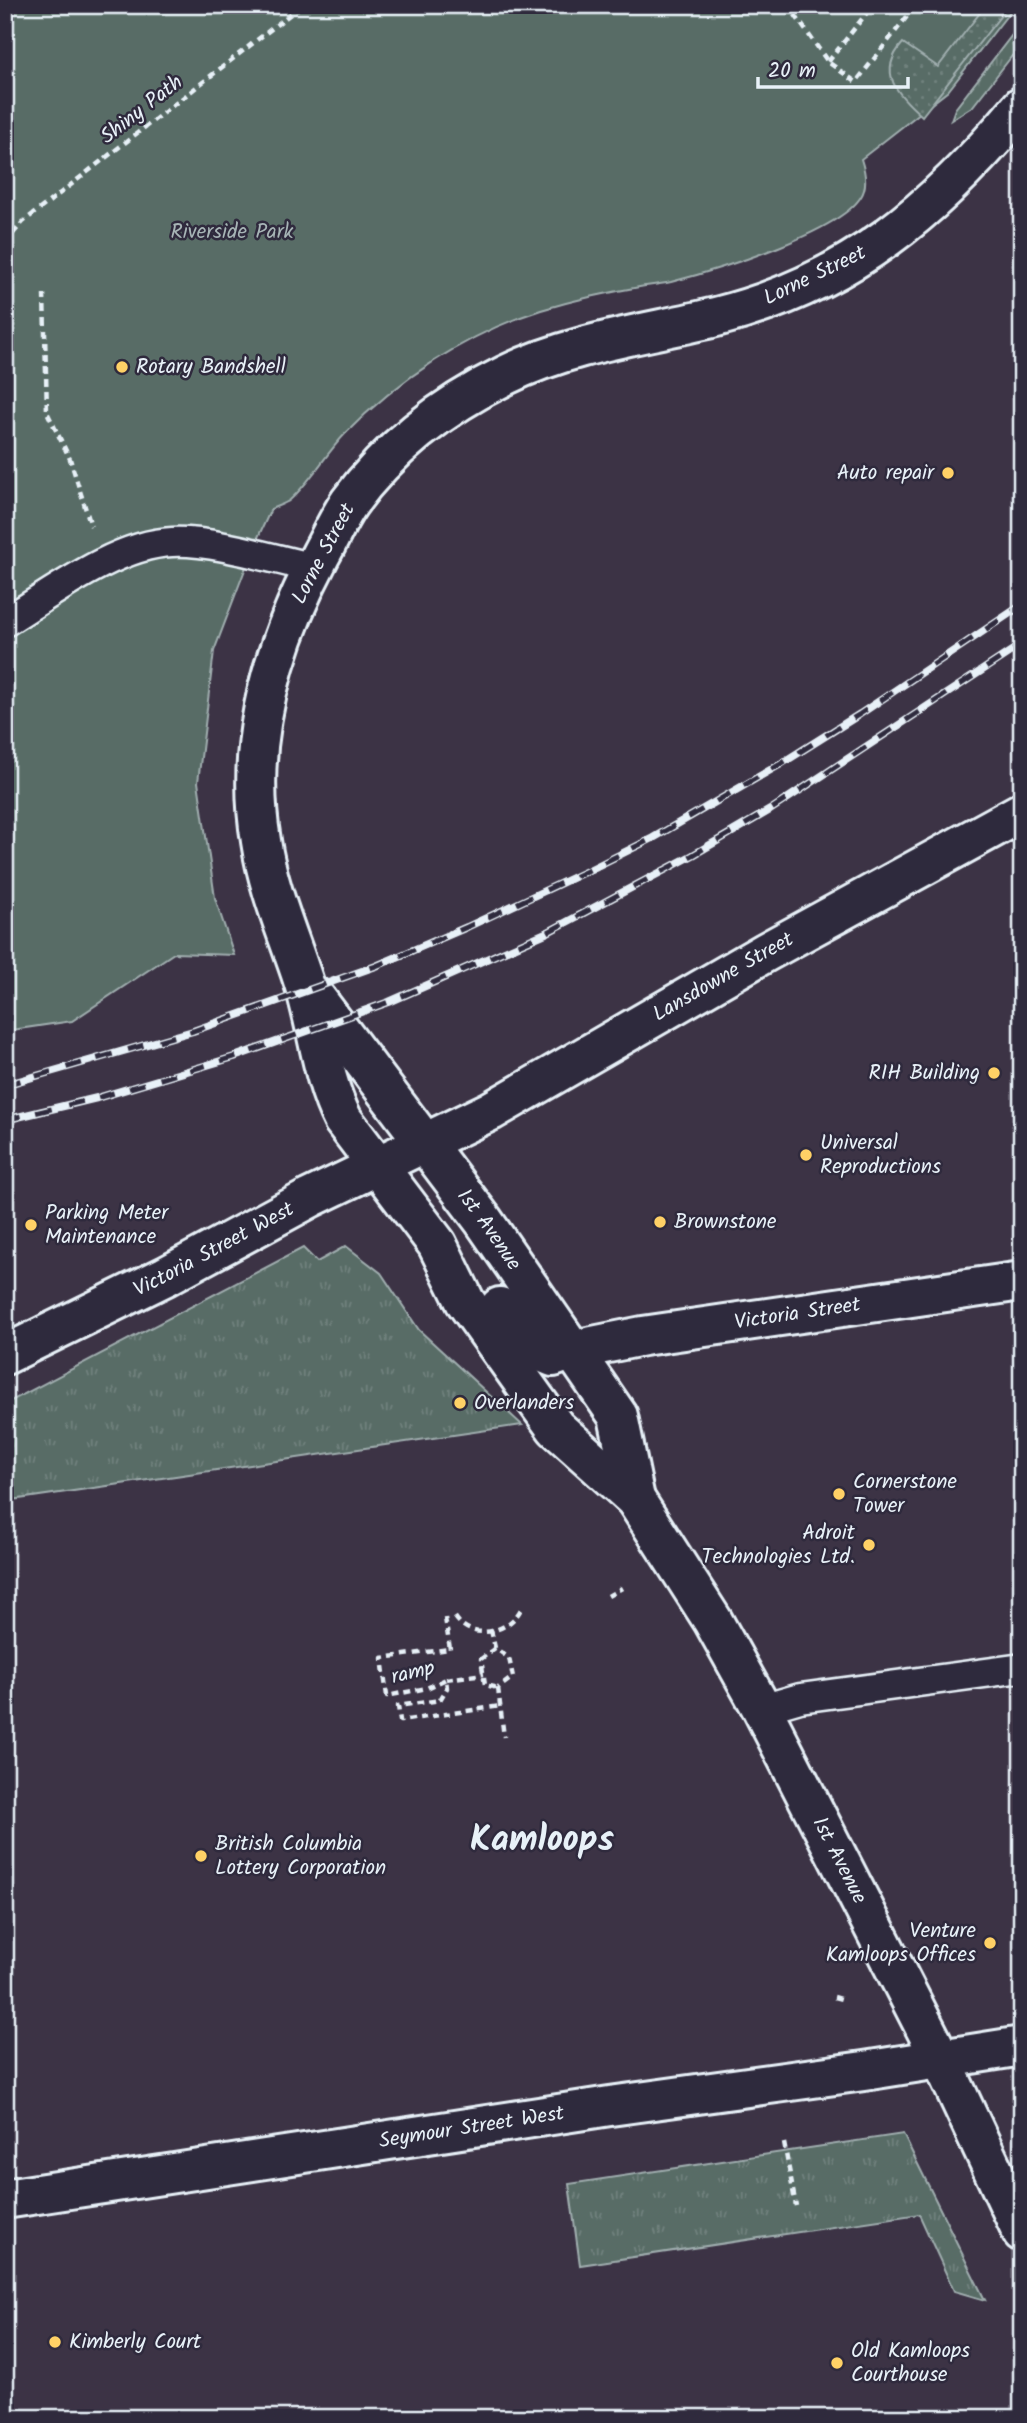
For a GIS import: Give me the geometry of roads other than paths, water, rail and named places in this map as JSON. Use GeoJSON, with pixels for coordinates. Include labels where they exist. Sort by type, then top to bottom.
{"type":"FeatureCollection","features":[{"type":"Feature","properties":{"kind":"street","name":"Lorne Street"},"geometry":{"type":"LineString","coordinates":[[377,1166],[343,1120],[334,1101],[304,982],[274,894],[260,841],[258,736],[270,677],[291,618],[348,505],[366,482],[418,430],[459,401],[529,365],[637,332],[749,308],[833,271],[882,242],[920,213],[986,149],[1022,106]]}},
{"type":"Feature","properties":{"kind":"street","name":"Lansdowne Street"},"geometry":{"type":"LineString","coordinates":[[425,1143],[491,1111],[766,952],[1022,812]]}},
{"type":"Feature","properties":{"kind":"street","name":"1st Avenue"},"geometry":{"type":"LineString","coordinates":[[304,982],[483,1220],[618,1416],[635,1499]]}},
{"type":"Feature","properties":{"kind":"street","name":"Victoria Street West"},"geometry":{"type":"LineString","coordinates":[[5,1355],[166,1276],[310,1198],[425,1143]]}},
{"type":"Feature","properties":{"kind":"street","name":"1st Avenue"},"geometry":{"type":"LineString","coordinates":[[377,1166],[437,1244],[465,1301],[556,1428],[635,1499],[713,1621],[762,1709],[941,2059],[1022,2232]]}},
{"type":"Feature","properties":{"kind":"street","name":"Victoria Street"},"geometry":{"type":"LineString","coordinates":[[437,1244],[485,1285],[528,1347],[553,1357],[573,1350],[657,1334],[1022,1281]]}},
{"type":"Feature","properties":{"kind":"street","name":"Seymour Street West"},"geometry":{"type":"LineString","coordinates":[[5,2199],[1022,2046]]}},
{"type":"Feature","properties":{"kind":"lane"},"geometry":{"type":"LineString","coordinates":[[5,622],[103,563],[136,549],[174,542],[200,543],[314,568]]}},
{"type":"Feature","properties":{"kind":"lane"},"geometry":{"type":"LineString","coordinates":[[762,1709],[800,1698],[1022,1668]]}},
{"type":"Feature","properties":{"kind":"railway"},"geometry":{"type":"LineString","coordinates":[[5,1085],[193,1031],[376,966],[589,870],[653,838],[779,765],[1022,605]]}},
{"type":"Feature","properties":{"kind":"railway"},"geometry":{"type":"LineString","coordinates":[[5,1120],[97,1098],[234,1057],[389,1002],[548,932],[693,855],[770,810],[1022,644]]}},
{"type":"Feature","properties":{"kind":"place","name":"Rotary Bandshell"},"geometry":{"type":"Point","coordinates":[122,367]}},
{"type":"Feature","properties":{"kind":"place","name":"Auto repair"},"geometry":{"type":"Point","coordinates":[948,473]}},
{"type":"Feature","properties":{"kind":"place","name":"RIH Building"},"geometry":{"type":"Point","coordinates":[994,1073]}},
{"type":"Feature","properties":{"kind":"place","name":"Universal Reproductions"},"geometry":{"type":"Point","coordinates":[806,1155]}},
{"type":"Feature","properties":{"kind":"place","name":"Brownstone"},"geometry":{"type":"Point","coordinates":[660,1222]}},
{"type":"Feature","properties":{"kind":"place","name":"Parking Meter Maintenance"},"geometry":{"type":"Point","coordinates":[31,1225]}},
{"type":"Feature","properties":{"kind":"place","name":"Overlanders"},"geometry":{"type":"Point","coordinates":[460,1403]}},
{"type":"Feature","properties":{"kind":"place","name":"Cornerstone Tower"},"geometry":{"type":"Point","coordinates":[839,1494]}},
{"type":"Feature","properties":{"kind":"place","name":"Adroit Technologies Ltd."},"geometry":{"type":"Point","coordinates":[869,1545]}},
{"type":"Feature","properties":{"kind":"place","name":"British Columbia Lottery Corporation"},"geometry":{"type":"Point","coordinates":[201,1856]}},
{"type":"Feature","properties":{"kind":"place","name":"Venture Kamloops Offices"},"geometry":{"type":"Point","coordinates":[990,1943]}},
{"type":"Feature","properties":{"kind":"place","name":"Kimberly Court"},"geometry":{"type":"Point","coordinates":[55,2342]}},
{"type":"Feature","properties":{"kind":"place","name":"Old Kamloops Courthouse"},"geometry":{"type":"Point","coordinates":[837,2363]}},
{"type":"Feature","properties":{"kind":"district","name":"Kamloops"},"geometry":{"type":"Point","coordinates":[542,1841]}},
{"type":"Feature","properties":{"kind":"park label","name":"Riverside Park"},"geometry":{"type":"Point","coordinates":[232,232]}}]}
